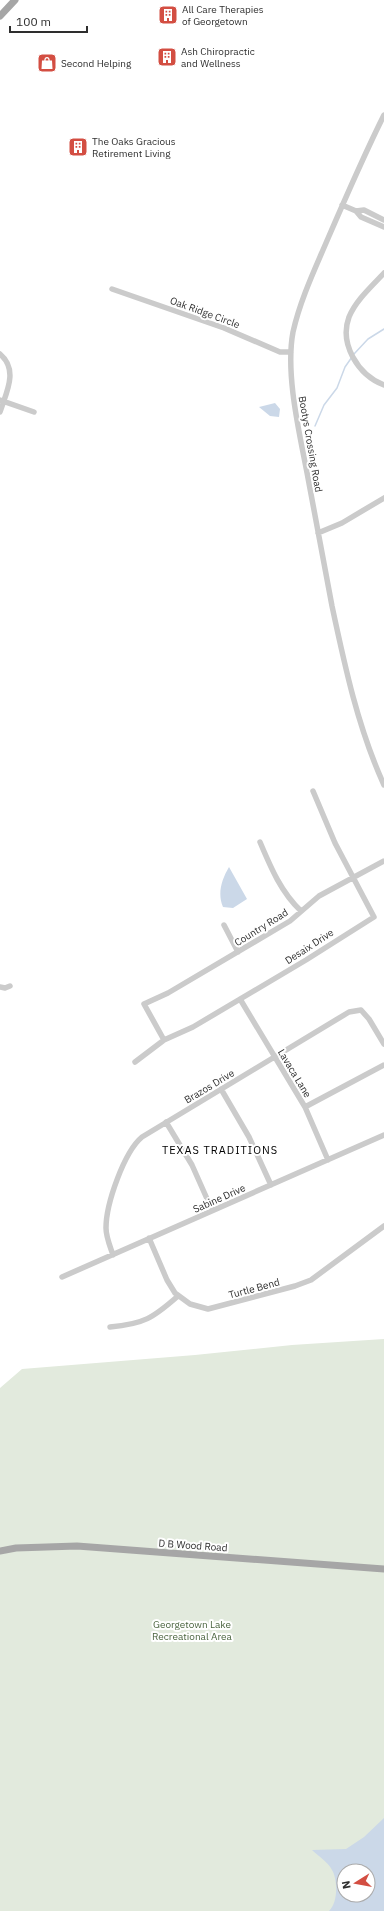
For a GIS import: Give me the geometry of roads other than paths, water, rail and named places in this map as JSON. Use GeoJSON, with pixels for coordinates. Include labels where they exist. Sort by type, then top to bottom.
{"type":"FeatureCollection","features":[{"type":"Feature","properties":{"kind":"main road"},"geometry":{"type":"LineString","coordinates":[[0,16],[15,0]]}},
{"type":"Feature","properties":{"kind":"main road","name":"D B Wood Road"},"geometry":{"type":"LineString","coordinates":[[0,1551],[16,1548],[77,1546],[384,1569]]}},
{"type":"Feature","properties":{"kind":"street","name":"Bootys Crossing Road"},"geometry":{"type":"LineString","coordinates":[[384,114],[342,205],[302,301],[293,332],[292,352],[292,384],[318,533],[350,689],[384,785]]}},
{"type":"Feature","properties":{"kind":"street"},"geometry":{"type":"LineString","coordinates":[[342,205],[356,211],[361,217],[384,227]]}},
{"type":"Feature","properties":{"kind":"street"},"geometry":{"type":"LineString","coordinates":[[356,211],[364,210],[384,220]]}},
{"type":"Feature","properties":{"kind":"street"},"geometry":{"type":"LineString","coordinates":[[384,273],[349,317],[347,333],[349,348],[358,365],[369,377],[384,385]]}},
{"type":"Feature","properties":{"kind":"street","name":"Oak Ridge Circle"},"geometry":{"type":"LineString","coordinates":[[112,289],[224,328],[280,352],[292,352]]}},
{"type":"Feature","properties":{"kind":"street"},"geometry":{"type":"LineString","coordinates":[[0,354],[8,363],[11,375],[2,400],[0,412]]}},
{"type":"Feature","properties":{"kind":"street"},"geometry":{"type":"LineString","coordinates":[[2,400],[34,412]]}},
{"type":"Feature","properties":{"kind":"street"},"geometry":{"type":"LineString","coordinates":[[318,533],[342,523],[384,498]]}},
{"type":"Feature","properties":{"kind":"street","name":"Desaix Drive"},"geometry":{"type":"LineString","coordinates":[[135,1062],[164,1040],[193,1027],[306,960],[329,944],[374,917],[352,879],[334,843],[313,791]]}},
{"type":"Feature","properties":{"kind":"street"},"geometry":{"type":"LineString","coordinates":[[260,842],[281,888],[290,901],[301,911]]}},
{"type":"Feature","properties":{"kind":"street","name":"Country Road"},"geometry":{"type":"LineString","coordinates":[[164,1040],[144,1004],[168,993],[238,952],[290,921],[319,896],[384,861]]}},
{"type":"Feature","properties":{"kind":"street"},"geometry":{"type":"LineString","coordinates":[[224,925],[238,952]]}},
{"type":"Feature","properties":{"kind":"street"},"geometry":{"type":"LineString","coordinates":[[0,987],[5,988],[10,986]]}},
{"type":"Feature","properties":{"kind":"street","name":"Lavaca Lane"},"geometry":{"type":"LineString","coordinates":[[240,999],[305,1107],[328,1160]]}},
{"type":"Feature","properties":{"kind":"street","name":"Brazos Drive"},"geometry":{"type":"LineString","coordinates":[[113,1255],[106,1234],[106,1219],[126,1157],[134,1143],[275,1056],[356,1010],[361,1010],[364,1013],[384,1044]]}},
{"type":"Feature","properties":{"kind":"street"},"geometry":{"type":"LineString","coordinates":[[305,1107],[384,1065]]}},
{"type":"Feature","properties":{"kind":"street"},"geometry":{"type":"LineString","coordinates":[[221,1089],[249,1137],[271,1185]]}},
{"type":"Feature","properties":{"kind":"street"},"geometry":{"type":"LineString","coordinates":[[166,1122],[192,1165],[212,1210]]}},
{"type":"Feature","properties":{"kind":"street","name":"Sabine Drive"},"geometry":{"type":"LineString","coordinates":[[62,1277],[384,1135]]}},
{"type":"Feature","properties":{"kind":"street","name":"Turtle Bend"},"geometry":{"type":"LineString","coordinates":[[149,1238],[167,1280],[178,1296],[197,1307],[212,1308],[295,1286],[319,1275],[384,1226]]}},
{"type":"Feature","properties":{"kind":"street"},"geometry":{"type":"LineString","coordinates":[[110,1327],[129,1325],[147,1320],[163,1310],[178,1296]]}},
{"type":"Feature","properties":{"kind":"water"},"geometry":{"type":"Polygon","coordinates":[[[275,403],[280,409],[279,417],[270,416],[259,407],[275,403]]]}},
{"type":"Feature","properties":{"kind":"water"},"geometry":{"type":"Polygon","coordinates":[[[229,867],[247,899],[233,908],[223,907],[220,897],[222,881],[229,867]]]}},
{"type":"Feature","properties":{"kind":"water"},"geometry":{"type":"Polygon","coordinates":[[[384,1818],[384,1911],[329,1911],[334,1903],[336,1891],[336,1903],[376,1903],[376,1863],[336,1863],[336,1885],[334,1874],[328,1864],[312,1850],[346,1849],[364,1837],[384,1818]]]}},
{"type":"Feature","properties":{"kind":"waterway"},"geometry":{"type":"LineString","coordinates":[[354,354],[368,339],[384,329]]}},
{"type":"Feature","properties":{"kind":"waterway"},"geometry":{"type":"LineString","coordinates":[[315,426],[324,405],[337,388],[345,367],[352,357]]}},
{"type":"Feature","properties":{"kind":"place","name":"All Care Therapies of Georgetown"},"geometry":{"type":"Point","coordinates":[168,15]}},
{"type":"Feature","properties":{"kind":"place","name":"Ash Chiropractic and Wellness"},"geometry":{"type":"Point","coordinates":[167,57]}},
{"type":"Feature","properties":{"kind":"place","name":"Second Helping"},"geometry":{"type":"Point","coordinates":[47,63]}},
{"type":"Feature","properties":{"kind":"place","name":"The Oaks Gracious Retirement Living"},"geometry":{"type":"Point","coordinates":[78,147]}},
{"type":"Feature","properties":{"kind":"district","name":"TEXAS TRADITIONS"},"geometry":{"type":"Point","coordinates":[220,1150]}},
{"type":"Feature","properties":{"kind":"park label","name":"Georgetown Lake Recreational Area"},"geometry":{"type":"Point","coordinates":[192,1630]}}]}
